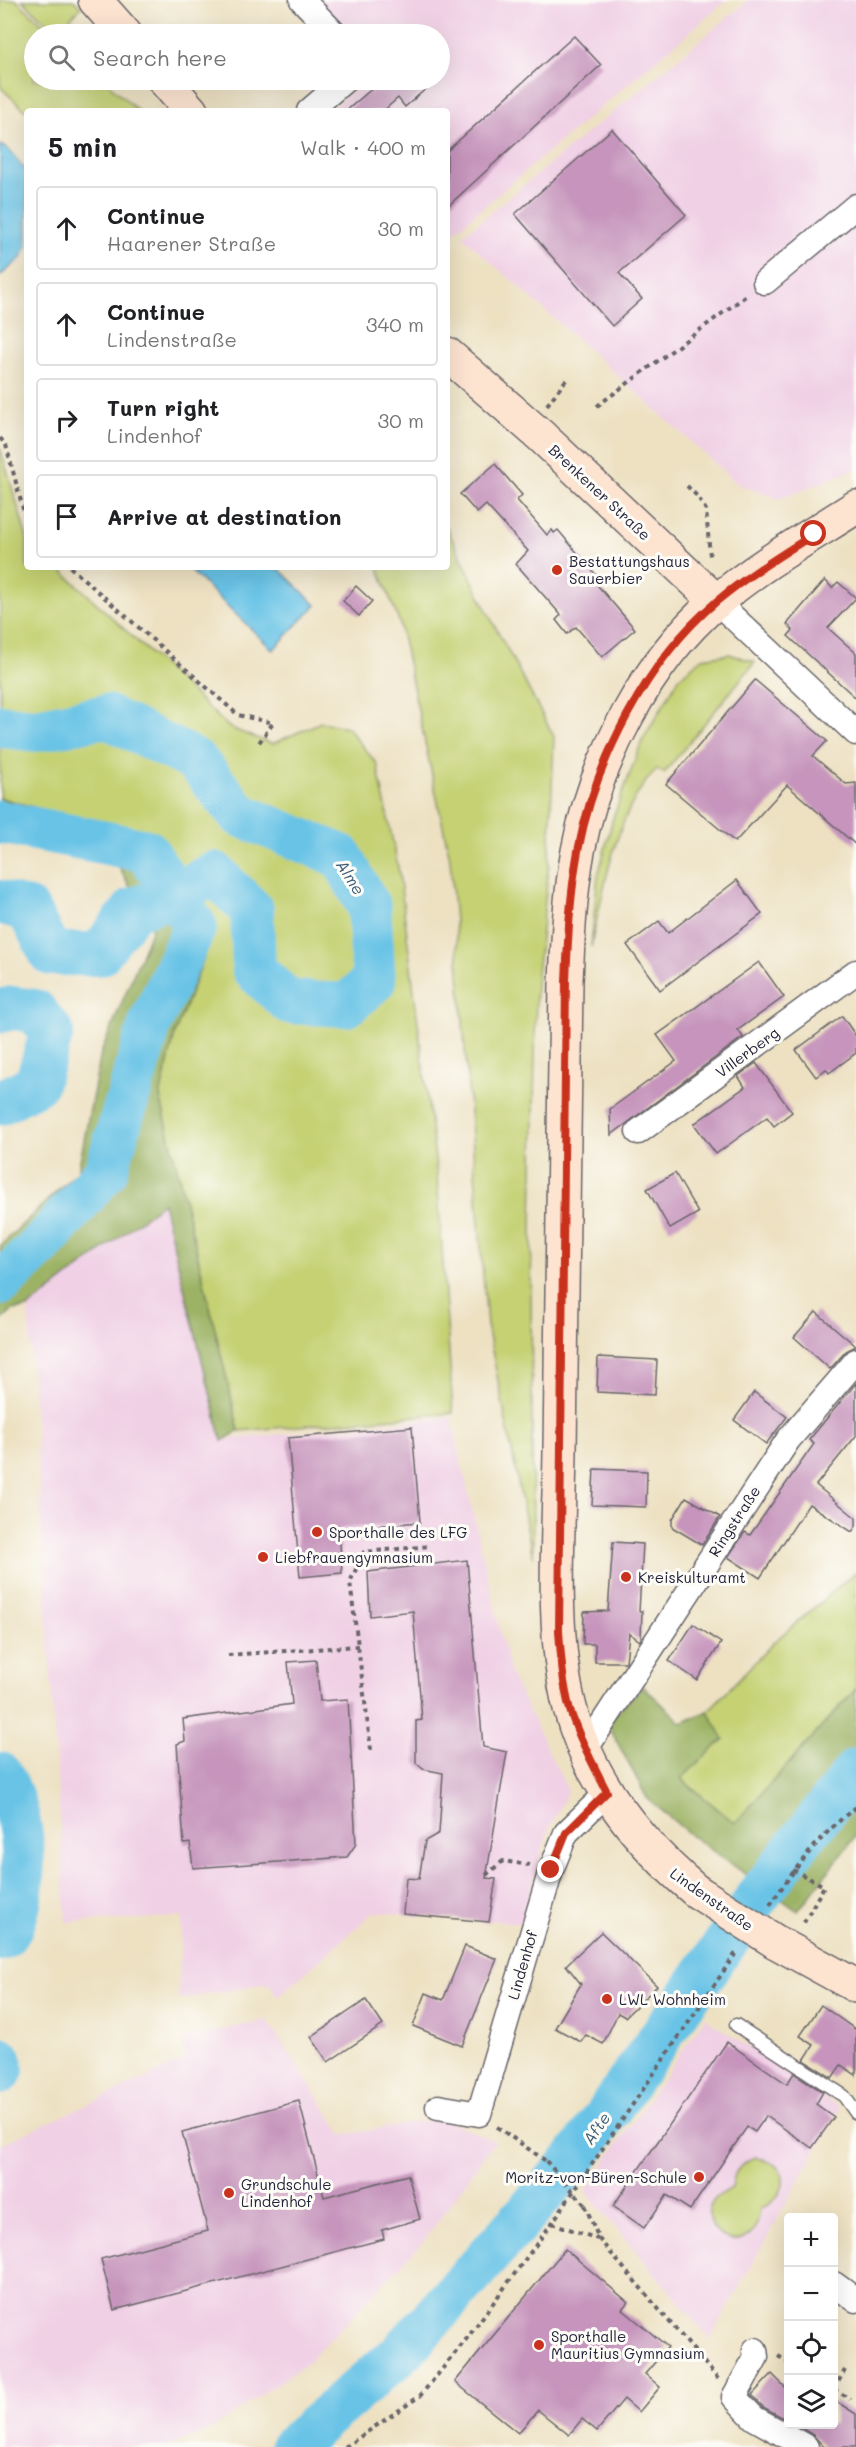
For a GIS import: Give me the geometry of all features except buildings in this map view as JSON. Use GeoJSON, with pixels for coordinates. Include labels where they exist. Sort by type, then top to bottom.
{"type":"FeatureCollection","features":[{"type":"Feature","properties":{"kind":"main road"},"geometry":{"type":"LineString","coordinates":[[95,0],[116,24]]}},
{"type":"Feature","properties":{"kind":"main road"},"geometry":{"type":"LineString","coordinates":[[173,90],[188,108]]}},
{"type":"Feature","properties":{"kind":"main road","name":"Brenkener Straße"},"geometry":{"type":"LineString","coordinates":[[450,357],[541,436],[717,602]]}},
{"type":"Feature","properties":{"kind":"main road","name":"Lindenstraße"},"geometry":{"type":"LineString","coordinates":[[856,507],[758,570],[717,602],[680,638],[650,677],[619,734],[591,803],[578,849],[569,907],[566,981],[559,1631],[562,1669],[570,1710],[585,1750],[607,1792],[635,1832],[667,1866],[696,1891],[787,1937],[856,1986]]}},
{"type":"Feature","properties":{"kind":"street"},"geometry":{"type":"LineString","coordinates":[[302,0],[325,24]]}},
{"type":"Feature","properties":{"kind":"street"},"geometry":{"type":"LineString","coordinates":[[312,108],[333,90]]}},
{"type":"Feature","properties":{"kind":"street"},"geometry":{"type":"LineString","coordinates":[[765,282],[856,206]]}},
{"type":"Feature","properties":{"kind":"street","name":"Brenkener Straße"},"geometry":{"type":"LineString","coordinates":[[717,602],[856,732]]}},
{"type":"Feature","properties":{"kind":"street","name":"Villerberg"},"geometry":{"type":"LineString","coordinates":[[638,1132],[856,972]]}},
{"type":"Feature","properties":{"kind":"street","name":"Ringstraße"},"geometry":{"type":"LineString","coordinates":[[585,1750],[788,1440],[856,1361]]}},
{"type":"Feature","properties":{"kind":"street","name":"Lindenhof"},"geometry":{"type":"LineString","coordinates":[[479,2114],[551,1870],[566,1833],[607,1792]]}},
{"type":"Feature","properties":{"kind":"street"},"geometry":{"type":"LineString","coordinates":[[438,2107],[479,2114]]}},
{"type":"Feature","properties":{"kind":"street"},"geometry":{"type":"LineString","coordinates":[[838,2287],[856,2300]]}},
{"type":"Feature","properties":{"kind":"street"},"geometry":{"type":"LineString","coordinates":[[755,2350],[756,2357],[734,2397],[754,2418],[806,2447]]}},
{"type":"Feature","properties":{"kind":"lane"},"geometry":{"type":"LineString","coordinates":[[736,2025],[844,2096],[856,2113]]}},
{"type":"Feature","properties":{"kind":"path"},"geometry":{"type":"LineString","coordinates":[[597,406],[765,282]]}},
{"type":"Feature","properties":{"kind":"path"},"geometry":{"type":"LineString","coordinates":[[543,409],[566,380]]}},
{"type":"Feature","properties":{"kind":"path"},"geometry":{"type":"LineString","coordinates":[[0,438],[6,445],[24,513]]}},
{"type":"Feature","properties":{"kind":"path"},"geometry":{"type":"LineString","coordinates":[[687,486],[706,510],[705,527],[710,559]]}},
{"type":"Feature","properties":{"kind":"path"},"geometry":{"type":"LineString","coordinates":[[73,570],[238,715],[273,723],[258,744]]}},
{"type":"Feature","properties":{"kind":"path"},"geometry":{"type":"LineString","coordinates":[[371,1750],[350,1582],[364,1552],[431,1546]]}},
{"type":"Feature","properties":{"kind":"path"},"geometry":{"type":"LineString","coordinates":[[228,1655],[358,1646]]}},
{"type":"Feature","properties":{"kind":"path"},"geometry":{"type":"LineString","coordinates":[[767,1909],[793,1870],[833,1825],[856,1807]]}},
{"type":"Feature","properties":{"kind":"path"},"geometry":{"type":"LineString","coordinates":[[486,1875],[502,1862],[551,1870]]}},
{"type":"Feature","properties":{"kind":"path"},"geometry":{"type":"LineString","coordinates":[[787,1937],[824,1886],[793,1870]]}},
{"type":"Feature","properties":{"kind":"path"},"geometry":{"type":"LineString","coordinates":[[345,2447],[420,2396],[465,2341],[552,2223],[740,1948]]}},
{"type":"Feature","properties":{"kind":"path"},"geometry":{"type":"LineString","coordinates":[[479,2114],[546,2161],[585,2205],[599,2239],[734,2397]]}},
{"type":"Feature","properties":{"kind":"path"},"geometry":{"type":"LineString","coordinates":[[552,2223],[599,2239]]}},
{"type":"Feature","properties":{"kind":"path"},"geometry":{"type":"LineString","coordinates":[[838,2382],[845,2370]]}},
{"type":"Feature","properties":{"kind":"path"},"geometry":{"type":"LineString","coordinates":[[838,2392],[850,2399]]}},
{"type":"Feature","properties":{"kind":"shaded area"},"geometry":{"type":"Polygon","coordinates":[[[318,0],[727,0],[450,235],[450,108],[332,108],[353,90],[450,90],[450,24],[342,24],[318,0]]]}},
{"type":"Feature","properties":{"kind":"shaded area"},"geometry":{"type":"Polygon","coordinates":[[[749,0],[856,0],[856,469],[780,499],[739,485],[462,236],[749,0]]]}},
{"type":"Feature","properties":{"kind":"shaded area","name":"Liebfrauengymnasium"},"geometry":{"type":"Polygon","coordinates":[[[163,1202],[222,1440],[451,1417],[510,1673],[568,1791],[548,1831],[521,1923],[374,1912],[278,1997],[268,1983],[178,2000],[182,1917],[66,1922],[28,1308],[163,1202]]]}},
{"type":"Feature","properties":{"kind":"shaded area","name":"Moritz-von-Büren-Schule"},"geometry":{"type":"Polygon","coordinates":[[[705,2018],[840,2108],[710,2339],[585,2191],[705,2018]]]}},
{"type":"Feature","properties":{"kind":"shaded area","name":"Grundschule Lindenhof"},"geometry":{"type":"Polygon","coordinates":[[[267,2020],[343,2135],[439,2118],[495,2141],[424,2241],[307,2363],[212,2429],[166,2447],[0,2447],[0,2145],[185,2060],[182,2039],[267,2020]]]}},
{"type":"Feature","properties":{"kind":"green space"},"geometry":{"type":"Polygon","coordinates":[[[0,0],[16,0],[43,24],[24,24],[24,90],[115,90],[135,108],[24,109],[0,87],[0,0]]]}},
{"type":"Feature","properties":{"kind":"green space"},"geometry":{"type":"Polygon","coordinates":[[[22,0],[74,0],[81,8],[64,24],[48,24],[22,0]]]}},
{"type":"Feature","properties":{"kind":"green space"},"geometry":{"type":"Polygon","coordinates":[[[0,447],[24,528],[24,570],[61,570],[230,728],[272,744],[321,722],[347,727],[377,764],[399,872],[437,1175],[453,1413],[239,1431],[160,1096],[175,1033],[165,843],[0,798],[0,447]]]}},
{"type":"Feature","properties":{"kind":"green space"},"geometry":{"type":"Polygon","coordinates":[[[450,534],[488,613],[554,737],[549,863],[536,985],[531,1295],[533,1558],[487,1325],[450,859],[399,621],[379,570],[450,570],[450,534]]]}},
{"type":"Feature","properties":{"kind":"green space"},"geometry":{"type":"Polygon","coordinates":[[[729,654],[755,662],[664,773],[657,769],[631,806],[613,852],[591,947],[598,876],[613,818],[642,741],[679,678],[702,658],[729,654]]]}},
{"type":"Feature","properties":{"kind":"green space"},"geometry":{"type":"Polygon","coordinates":[[[0,798],[166,843],[215,929],[175,1033],[160,1096],[239,1431],[222,1441],[163,1203],[28,1308],[12,1310],[0,1322],[0,1246],[78,1171],[101,1053],[152,929],[115,859],[0,836],[0,798]]]}},
{"type":"Feature","properties":{"kind":"green space"},"geometry":{"type":"Polygon","coordinates":[[[856,1572],[856,1689],[735,1823],[681,1779],[723,1739],[708,1711],[774,1642],[856,1572]]]}},
{"type":"Feature","properties":{"kind":"green space"},"geometry":{"type":"Polygon","coordinates":[[[643,1686],[682,1723],[708,1711],[724,1739],[681,1779],[735,1823],[856,1689],[856,1835],[798,1911],[693,1837],[647,1798],[607,1723],[643,1686]]]}},
{"type":"Feature","properties":{"kind":"green space"},"geometry":{"type":"Polygon","coordinates":[[[756,2157],[776,2166],[783,2180],[782,2188],[778,2196],[760,2209],[755,2227],[747,2237],[736,2240],[725,2238],[716,2231],[710,2221],[709,2210],[716,2198],[732,2188],[738,2168],[756,2157]]]}},
{"type":"Feature","properties":{"kind":"water"},"geometry":{"type":"Polygon","coordinates":[[[0,145],[9,150],[24,168],[24,252],[21,258],[0,276],[0,145]]]}},
{"type":"Feature","properties":{"kind":"water"},"geometry":{"type":"Polygon","coordinates":[[[190,570],[280,570],[316,605],[273,650],[190,570]]]}},
{"type":"Feature","properties":{"kind":"waterway","name":"Alme"},"geometry":{"type":"LineString","coordinates":[[0,726],[36,730],[106,716],[196,761],[240,815],[341,856],[369,907],[374,981],[347,1005],[289,1002],[254,970],[252,910],[214,873],[174,895],[134,909],[99,954],[51,954],[28,910],[0,902]]}},
{"type":"Feature","properties":{"kind":"waterway","name":"Alme"},"geometry":{"type":"LineString","coordinates":[[0,822],[147,851],[195,926],[150,1024],[106,1171],[42,1244],[0,1284]]}},
{"type":"Feature","properties":{"kind":"waterway","name":"Alme"},"geometry":{"type":"LineString","coordinates":[[0,1011],[13,1008],[35,1011],[52,1032],[36,1084],[0,1103]]}},
{"type":"Feature","properties":{"kind":"waterway","name":"Afte"},"geometry":{"type":"LineString","coordinates":[[291,2447],[403,2351],[575,2159],[764,1888],[856,1770]]}},
{"type":"Feature","properties":{"kind":"waterway","name":"Alme"},"geometry":{"type":"LineString","coordinates":[[0,1774],[16,1811],[21,1835],[22,1860],[18,1907],[8,1932],[0,1939]]}},
{"type":"Feature","properties":{"kind":"waterway","name":"Alme"},"geometry":{"type":"LineString","coordinates":[[0,2059],[2,2069],[0,2073]]}},
{"type":"Feature","properties":{"kind":"place","name":"Bestattungshaus Sauerbier"},"geometry":{"type":"Point","coordinates":[557,570]}},
{"type":"Feature","properties":{"kind":"place","name":"Sporthalle des LFG"},"geometry":{"type":"Point","coordinates":[317,1532]}},
{"type":"Feature","properties":{"kind":"place","name":"Liebfrauengymnasium"},"geometry":{"type":"Point","coordinates":[263,1557]}},
{"type":"Feature","properties":{"kind":"place","name":"Kreiskulturamt"},"geometry":{"type":"Point","coordinates":[626,1577]}},
{"type":"Feature","properties":{"kind":"place","name":"LWL Wohnheim"},"geometry":{"type":"Point","coordinates":[607,1999]}},
{"type":"Feature","properties":{"kind":"place","name":"Moritz-von-Büren-Schule"},"geometry":{"type":"Point","coordinates":[699,2177]}},
{"type":"Feature","properties":{"kind":"place","name":"Grundschule Lindenhof"},"geometry":{"type":"Point","coordinates":[229,2193]}},
{"type":"Feature","properties":{"kind":"place","name":"Sporthalle Mauritius Gymnasium"},"geometry":{"type":"Point","coordinates":[539,2345]}},
{"type":"Feature","properties":{"kind":"route"},"geometry":{"type":"LineString","coordinates":[[551,1870],[566,1833],[607,1792],[585,1750],[570,1710],[562,1669],[559,1631],[566,981],[569,907],[578,849],[591,803],[609,754],[650,677],[680,638],[717,602],[758,570],[814,534]]}}]}
